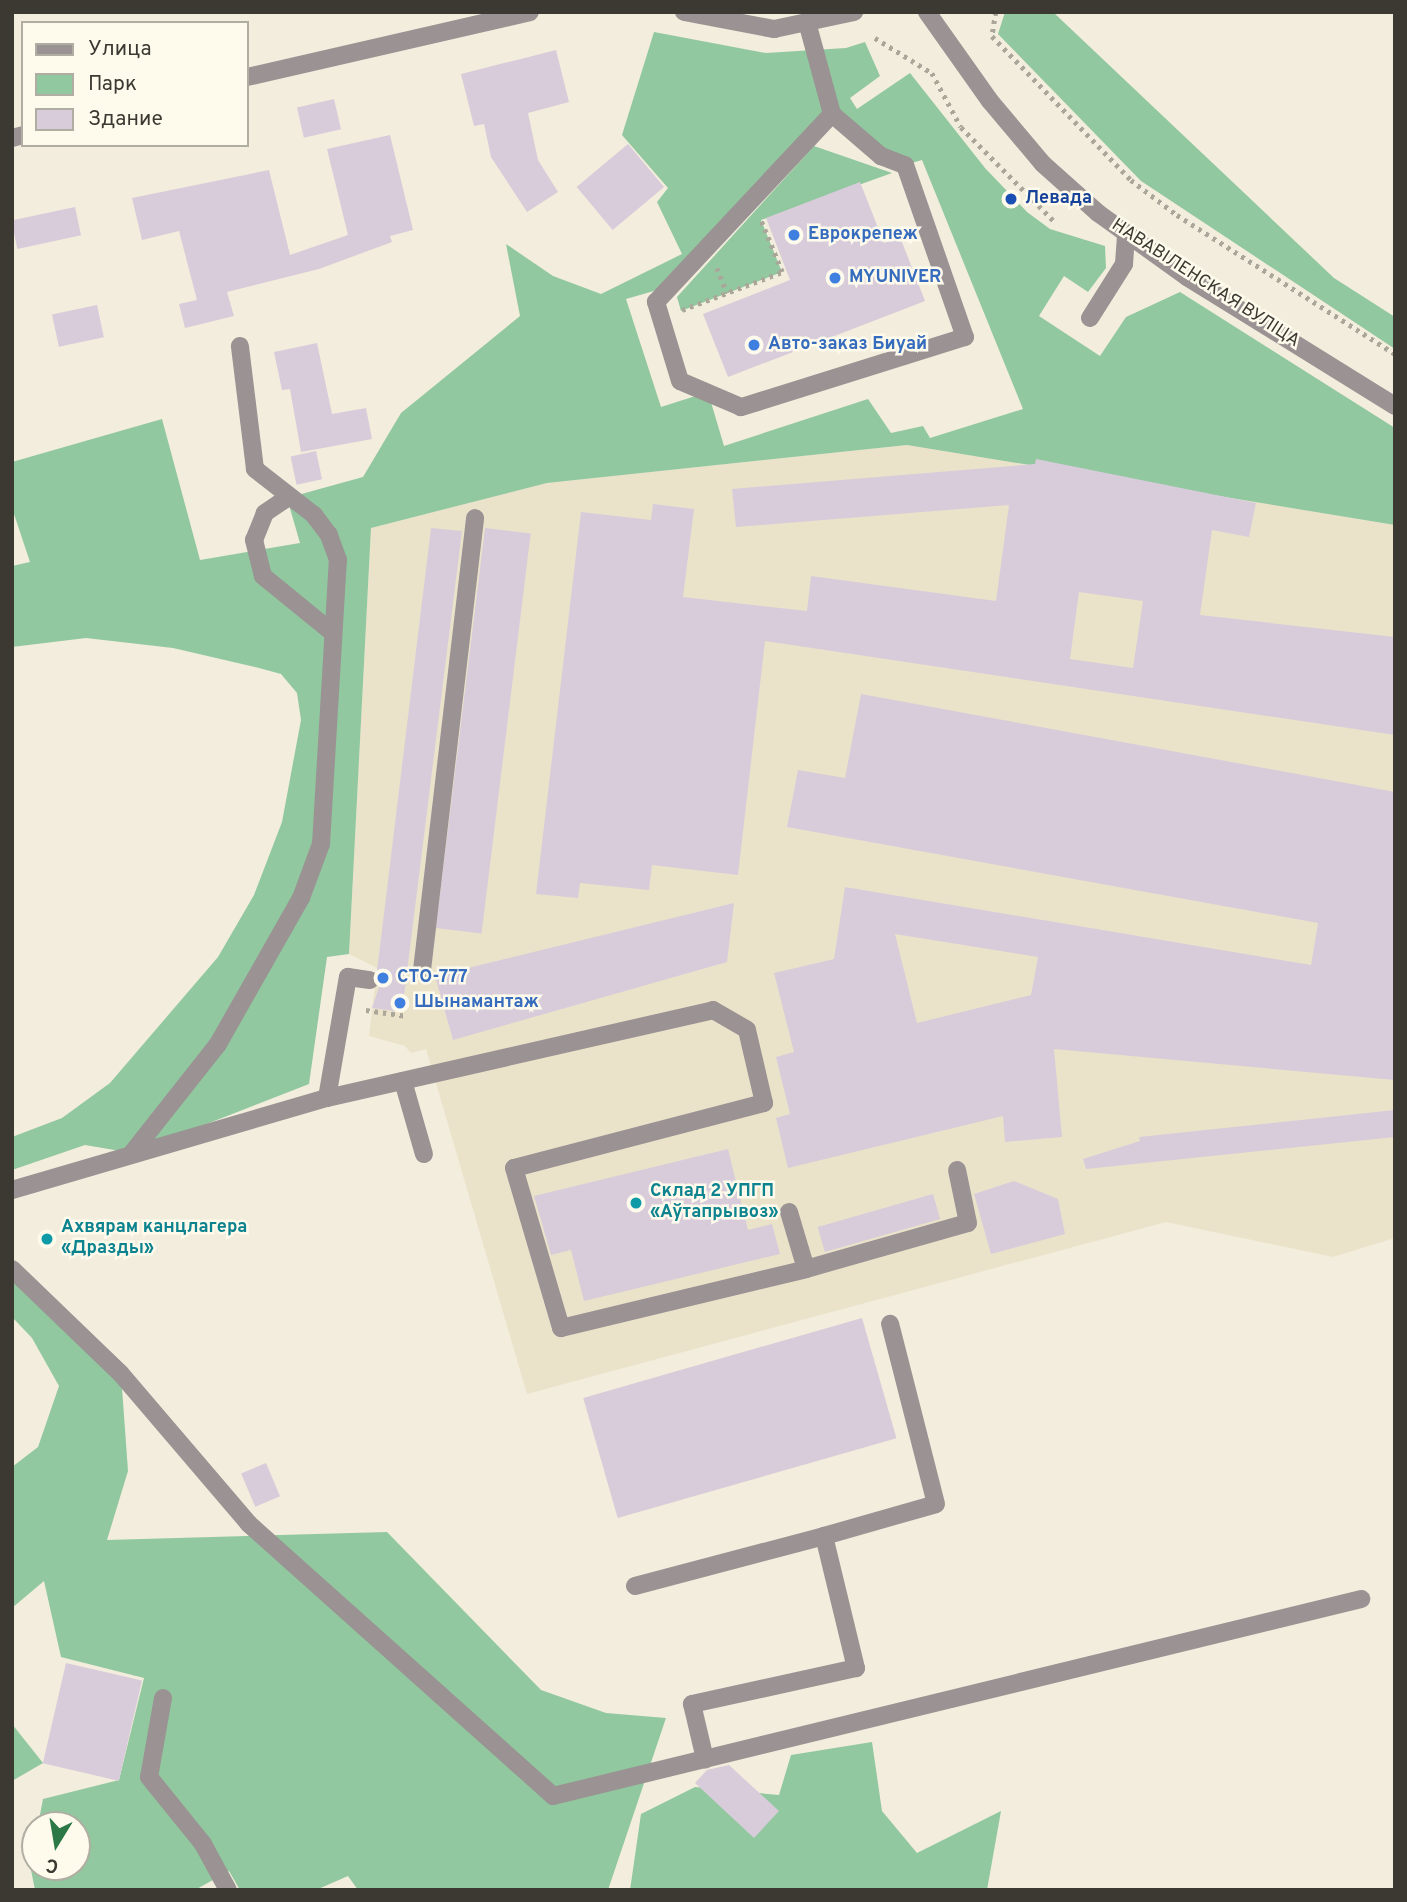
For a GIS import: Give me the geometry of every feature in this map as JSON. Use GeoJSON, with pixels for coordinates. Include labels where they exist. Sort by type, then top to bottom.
{"type":"FeatureCollection","features":[{"type":"Feature","properties":{"kind":"street"},"geometry":{"type":"LineString","coordinates":[[248,77],[530,12]]}},
{"type":"Feature","properties":{"kind":"street"},"geometry":{"type":"LineString","coordinates":[[684,12],[774,29],[854,12]]}},
{"type":"Feature","properties":{"kind":"street","name":"НАВАВІЛЕНСКАЯ ВУЛІЦА"},"geometry":{"type":"LineString","coordinates":[[927,12],[990,101],[1043,164],[1126,233],[1187,277],[1395,406]]}},
{"type":"Feature","properties":{"kind":"street"},"geometry":{"type":"LineString","coordinates":[[807,22],[832,114],[881,156],[905,165],[965,337],[741,407],[680,381],[656,302],[832,114]]}},
{"type":"Feature","properties":{"kind":"street"},"geometry":{"type":"LineString","coordinates":[[1090,318],[1124,264],[1126,233]]}},
{"type":"Feature","properties":{"kind":"street"},"geometry":{"type":"LineString","coordinates":[[132,1153],[218,1044],[301,898],[321,844],[338,561],[329,535],[314,515],[287,498],[255,469],[240,346]]}},
{"type":"Feature","properties":{"kind":"street"},"geometry":{"type":"LineString","coordinates":[[287,498],[265,513],[254,540],[263,576],[333,633]]}},
{"type":"Feature","properties":{"kind":"street"},"geometry":{"type":"LineString","coordinates":[[422,970],[475,518]]}},
{"type":"Feature","properties":{"kind":"street"},"geometry":{"type":"LineString","coordinates":[[327,1098],[348,977],[370,980]]}},
{"type":"Feature","properties":{"kind":"street"},"geometry":{"type":"LineString","coordinates":[[12,1190],[327,1098],[713,1010],[747,1030],[764,1103],[514,1168],[561,1328],[806,1269],[968,1223],[957,1170]]}},
{"type":"Feature","properties":{"kind":"street"},"geometry":{"type":"LineString","coordinates":[[402,1081],[424,1154]]}},
{"type":"Feature","properties":{"kind":"street"},"geometry":{"type":"LineString","coordinates":[[789,1212],[806,1269]]}},
{"type":"Feature","properties":{"kind":"street"},"geometry":{"type":"LineString","coordinates":[[12,1269],[121,1374],[249,1524],[553,1796],[1361,1600]]}},
{"type":"Feature","properties":{"kind":"street"},"geometry":{"type":"LineString","coordinates":[[635,1586],[936,1504],[890,1324]]}},
{"type":"Feature","properties":{"kind":"street"},"geometry":{"type":"LineString","coordinates":[[705,1759],[692,1704],[856,1668],[824,1536]]}},
{"type":"Feature","properties":{"kind":"street"},"geometry":{"type":"LineString","coordinates":[[163,1698],[149,1777],[203,1844],[228,1890]]}},
{"type":"Feature","properties":{"kind":"path"},"geometry":{"type":"LineString","coordinates":[[996,12],[992,36],[1131,180],[1177,215],[1395,354]]}},
{"type":"Feature","properties":{"kind":"path"},"geometry":{"type":"LineString","coordinates":[[875,38],[932,73],[961,127],[1055,222]]}},
{"type":"Feature","properties":{"kind":"path"},"geometry":{"type":"LineString","coordinates":[[681,311],[782,272],[756,210]]}},
{"type":"Feature","properties":{"kind":"path"},"geometry":{"type":"LineString","coordinates":[[713,257],[727,293]]}},
{"type":"Feature","properties":{"kind":"path"},"geometry":{"type":"LineString","coordinates":[[679,304],[685,322]]}},
{"type":"Feature","properties":{"kind":"path"},"geometry":{"type":"LineString","coordinates":[[342,1007],[407,1016]]}},
{"type":"Feature","properties":{"kind":"shaded area"},"geometry":{"type":"Polygon","coordinates":[[[907,445],[1395,525],[1395,1238],[1333,1257],[1166,1222],[527,1394],[426,1049],[411,1053],[405,1046],[369,1036],[377,968],[349,954],[371,528],[547,483],[907,445]]]}},
{"type":"Feature","properties":{"kind":"green space"},"geometry":{"type":"Polygon","coordinates":[[[1005,12],[1053,12],[1334,278],[1395,317],[1395,349],[1141,181],[998,34],[1005,12]]]}},
{"type":"Feature","properties":{"kind":"green space"},"geometry":{"type":"Polygon","coordinates":[[[654,32],[766,53],[846,48],[865,42],[880,76],[850,98],[857,109],[910,73],[985,168],[1027,212],[1050,229],[1105,246],[1106,268],[1088,292],[1064,276],[1039,316],[1100,356],[1126,317],[1180,292],[1395,428],[1395,525],[907,445],[547,483],[371,528],[349,954],[327,957],[309,1084],[132,1153],[85,1145],[12,1170],[12,1137],[62,1118],[110,1083],[218,957],[254,895],[282,822],[301,720],[297,693],[281,674],[259,668],[173,648],[86,638],[12,647],[12,566],[30,562],[12,508],[12,462],[162,419],[200,560],[300,543],[287,498],[363,477],[401,413],[520,316],[506,244],[553,276],[601,294],[682,254],[657,202],[668,188],[622,135],[654,32]],[[832,114],[671,286],[626,299],[661,407],[708,392],[724,446],[868,399],[891,433],[923,426],[930,438],[1023,409],[922,160],[905,165],[832,114]]]}},
{"type":"Feature","properties":{"kind":"green space"},"geometry":{"type":"Polygon","coordinates":[[[814,146],[892,173],[761,220],[782,272],[681,311],[677,297],[814,146]]]}},
{"type":"Feature","properties":{"kind":"green space"},"geometry":{"type":"Polygon","coordinates":[[[12,1281],[121,1374],[128,1471],[107,1540],[387,1532],[541,1690],[606,1713],[666,1718],[608,1890],[358,1890],[348,1876],[316,1890],[240,1890],[229,1871],[195,1890],[35,1890],[33,1881],[91,1881],[91,1811],[41,1811],[43,1799],[119,1780],[144,1678],[61,1657],[44,1581],[12,1608],[12,1467],[38,1447],[59,1386],[32,1338],[12,1317],[12,1281]]]}},
{"type":"Feature","properties":{"kind":"green space"},"geometry":{"type":"Polygon","coordinates":[[[12,1724],[43,1763],[12,1781],[12,1724]]]}},
{"type":"Feature","properties":{"kind":"green space"},"geometry":{"type":"Polygon","coordinates":[[[872,1742],[882,1811],[917,1853],[1001,1811],[987,1890],[630,1890],[641,1814],[695,1787],[779,1795],[791,1755],[872,1742]]]}},
{"type":"Feature","properties":{"kind":"building"},"geometry":{"type":"Polygon","coordinates":[[[556,50],[569,102],[528,113],[538,160],[558,192],[527,212],[491,157],[484,124],[474,126],[461,74],[556,50]]]}},
{"type":"Feature","properties":{"kind":"building"},"geometry":{"type":"Polygon","coordinates":[[[334,99],[341,129],[304,138],[297,108],[334,99]]]}},
{"type":"Feature","properties":{"kind":"building"},"geometry":{"type":"Polygon","coordinates":[[[390,135],[413,230],[390,236],[392,242],[319,269],[227,292],[234,316],[185,328],[179,304],[197,300],[179,231],[142,240],[132,198],[269,170],[290,255],[348,235],[327,149],[390,135]]]}},
{"type":"Feature","properties":{"kind":"building"},"geometry":{"type":"Polygon","coordinates":[[[628,144],[664,187],[613,230],[577,187],[628,144]]]}},
{"type":"Feature","properties":{"kind":"building"},"geometry":{"type":"Polygon","coordinates":[[[860,182],[884,243],[900,237],[925,301],[728,377],[703,314],[790,280],[766,218],[860,182]]]}},
{"type":"Feature","properties":{"kind":"building"},"geometry":{"type":"Polygon","coordinates":[[[75,207],[81,235],[17,249],[12,220],[75,207]]]}},
{"type":"Feature","properties":{"kind":"building"},"geometry":{"type":"Polygon","coordinates":[[[97,305],[104,337],[59,347],[52,315],[97,305]]]}},
{"type":"Feature","properties":{"kind":"building"},"geometry":{"type":"Polygon","coordinates":[[[317,343],[332,414],[366,408],[372,439],[301,452],[290,389],[282,390],[274,352],[317,343]]]}},
{"type":"Feature","properties":{"kind":"building"},"geometry":{"type":"Polygon","coordinates":[[[316,451],[322,479],[297,485],[291,456],[316,451]]]}},
{"type":"Feature","properties":{"kind":"building"},"geometry":{"type":"Polygon","coordinates":[[[1036,459],[1256,503],[1249,537],[1212,530],[1200,615],[1395,637],[1395,735],[765,641],[738,875],[652,865],[649,890],[580,883],[578,898],[536,894],[581,512],[651,520],[653,504],[694,509],[683,597],[807,611],[811,576],[996,601],[1009,505],[736,527],[732,489],[1035,464],[1036,459]],[[1079,592],[1070,659],[1133,668],[1143,601],[1079,592]]]}},
{"type":"Feature","properties":{"kind":"building"},"geometry":{"type":"Polygon","coordinates":[[[431,528],[462,531],[402,1012],[372,1008],[381,981],[377,971],[431,528]]]}},
{"type":"Feature","properties":{"kind":"building"},"geometry":{"type":"Polygon","coordinates":[[[485,528],[531,534],[482,934],[436,928],[485,528]]]}},
{"type":"Feature","properties":{"kind":"building"},"geometry":{"type":"Polygon","coordinates":[[[861,694],[1395,792],[1395,1080],[1054,1049],[1062,1137],[1005,1142],[1003,1116],[788,1168],[776,1118],[790,1114],[776,1057],[794,1052],[774,973],[834,959],[845,887],[1311,965],[1318,923],[787,827],[798,770],[845,778],[861,694]],[[895,934],[917,1023],[1031,995],[1038,957],[895,934]]]}},
{"type":"Feature","properties":{"kind":"building"},"geometry":{"type":"Polygon","coordinates":[[[734,903],[727,962],[453,1040],[435,976],[734,903]]]}},
{"type":"Feature","properties":{"kind":"building"},"geometry":{"type":"Polygon","coordinates":[[[1395,1110],[1395,1137],[1086,1169],[1083,1159],[1140,1141],[1139,1137],[1395,1110]]]}},
{"type":"Feature","properties":{"kind":"building"},"geometry":{"type":"Polygon","coordinates":[[[728,1149],[748,1230],[772,1224],[780,1254],[584,1301],[571,1250],[551,1255],[534,1196],[728,1149]]]}},
{"type":"Feature","properties":{"kind":"building"},"geometry":{"type":"Polygon","coordinates":[[[1014,1181],[1058,1199],[1065,1234],[991,1254],[974,1194],[1014,1181]]]}},
{"type":"Feature","properties":{"kind":"building"},"geometry":{"type":"Polygon","coordinates":[[[933,1194],[940,1219],[825,1252],[818,1227],[933,1194]]]}},
{"type":"Feature","properties":{"kind":"building"},"geometry":{"type":"Polygon","coordinates":[[[862,1318],[896,1438],[618,1518],[583,1398],[862,1318]]]}},
{"type":"Feature","properties":{"kind":"building"},"geometry":{"type":"Polygon","coordinates":[[[266,1463],[280,1496],[255,1507],[241,1474],[266,1463]]]}},
{"type":"Feature","properties":{"kind":"building"},"geometry":{"type":"Polygon","coordinates":[[[66,1663],[142,1681],[119,1781],[43,1763],[66,1663]]]}},
{"type":"Feature","properties":{"kind":"building"},"geometry":{"type":"Polygon","coordinates":[[[729,1765],[779,1811],[754,1838],[695,1783],[707,1770],[729,1765]]]}},
{"type":"Feature","properties":{"kind":"place","name":"Левада"},"geometry":{"type":"Point","coordinates":[1011,199]}},
{"type":"Feature","properties":{"kind":"place","name":"Еврокрепеж"},"geometry":{"type":"Point","coordinates":[794,235]}},
{"type":"Feature","properties":{"kind":"place","name":"MYUNIVER"},"geometry":{"type":"Point","coordinates":[835,278]}},
{"type":"Feature","properties":{"kind":"place","name":"Авто-заказ Биуай"},"geometry":{"type":"Point","coordinates":[754,345]}},
{"type":"Feature","properties":{"kind":"place","name":"СТО-777"},"geometry":{"type":"Point","coordinates":[383,978]}},
{"type":"Feature","properties":{"kind":"place","name":"Шынамантаж"},"geometry":{"type":"Point","coordinates":[400,1003]}},
{"type":"Feature","properties":{"kind":"place","name":"Склад 2 УПГП «Аўтапрывоз»"},"geometry":{"type":"Point","coordinates":[636,1203]}},
{"type":"Feature","properties":{"kind":"place","name":"Ахвярам канцлагера «Дразды»"},"geometry":{"type":"Point","coordinates":[47,1239]}}]}
